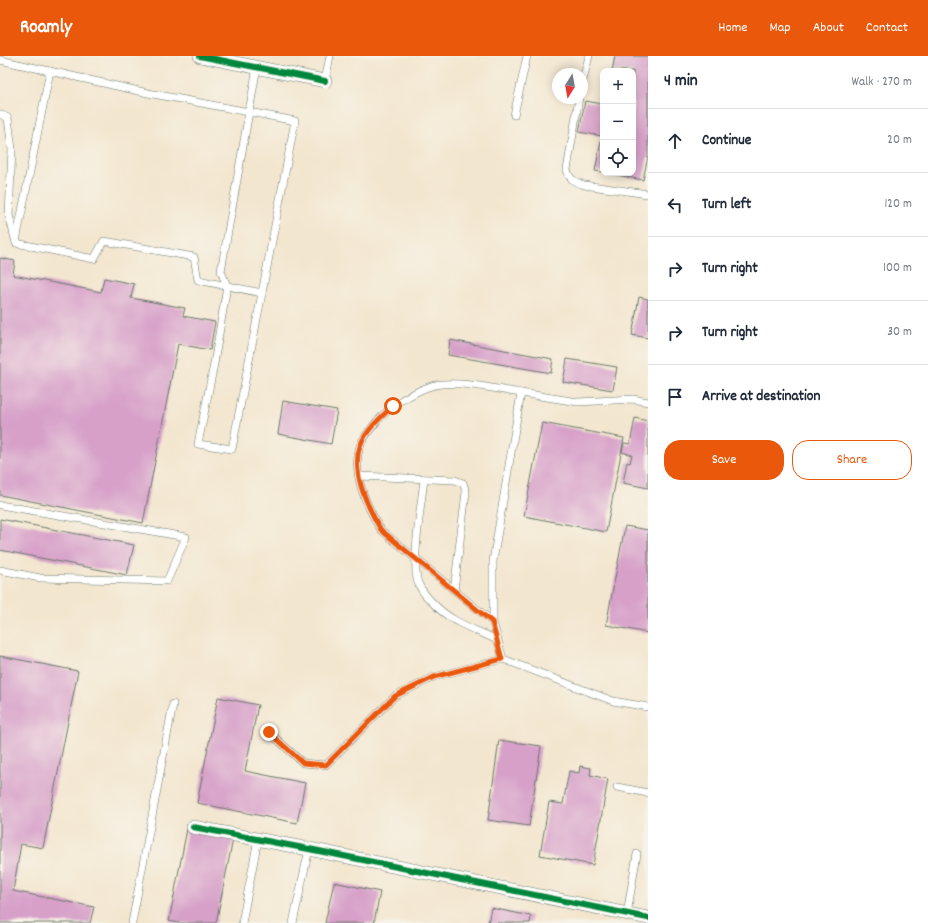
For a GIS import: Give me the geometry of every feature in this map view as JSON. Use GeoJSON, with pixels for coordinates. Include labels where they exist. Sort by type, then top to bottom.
{"type":"FeatureCollection","features":[{"type":"Feature","properties":{"kind":"street"},"geometry":{"type":"LineString","coordinates":[[200,56],[325,81]]}},
{"type":"Feature","properties":{"kind":"street"},"geometry":{"type":"LineString","coordinates":[[193,827],[648,918]]}},
{"type":"Feature","properties":{"kind":"lane"},"geometry":{"type":"LineString","coordinates":[[325,81],[330,56]]}},
{"type":"Feature","properties":{"kind":"lane"},"geometry":{"type":"LineString","coordinates":[[514,115],[527,56]]}},
{"type":"Feature","properties":{"kind":"lane"},"geometry":{"type":"LineString","coordinates":[[586,68],[589,56]]}},
{"type":"Feature","properties":{"kind":"lane"},"geometry":{"type":"LineString","coordinates":[[0,60],[148,93],[250,112],[295,121],[232,449],[198,444],[214,364],[227,286],[221,270],[250,112],[257,67]]}},
{"type":"Feature","properties":{"kind":"lane"},"geometry":{"type":"LineString","coordinates":[[16,243],[50,71]]}},
{"type":"Feature","properties":{"kind":"lane"},"geometry":{"type":"LineString","coordinates":[[578,104],[567,170],[570,178],[575,182],[584,185],[648,194]]}},
{"type":"Feature","properties":{"kind":"lane"},"geometry":{"type":"LineString","coordinates":[[0,114],[8,118],[12,149],[9,215],[16,243]]}},
{"type":"Feature","properties":{"kind":"lane"},"geometry":{"type":"LineString","coordinates":[[16,243],[94,259],[104,240],[194,257],[198,280],[262,293]]}},
{"type":"Feature","properties":{"kind":"lane"},"geometry":{"type":"LineString","coordinates":[[492,622],[381,530],[371,513],[359,476],[358,463],[360,446],[369,431],[393,406],[412,394],[441,384],[460,384],[578,402],[633,399],[648,402]]}},
{"type":"Feature","properties":{"kind":"lane"},"geometry":{"type":"LineString","coordinates":[[502,659],[492,622],[493,560],[521,393]]}},
{"type":"Feature","properties":{"kind":"lane"},"geometry":{"type":"LineString","coordinates":[[359,476],[455,480],[463,483],[466,492],[454,590]]}},
{"type":"Feature","properties":{"kind":"lane"},"geometry":{"type":"LineString","coordinates":[[424,479],[416,559],[416,576],[419,585],[437,607],[453,620],[497,640]]}},
{"type":"Feature","properties":{"kind":"lane"},"geometry":{"type":"LineString","coordinates":[[0,505],[186,537],[167,581],[40,578],[0,570]]}},
{"type":"Feature","properties":{"kind":"lane"},"geometry":{"type":"LineString","coordinates":[[269,732],[303,763],[326,765],[395,696],[434,677],[502,659],[613,702],[648,707]]}},
{"type":"Feature","properties":{"kind":"lane"},"geometry":{"type":"LineString","coordinates":[[132,923],[173,704]]}},
{"type":"Feature","properties":{"kind":"lane"},"geometry":{"type":"LineString","coordinates":[[617,787],[648,793]]}},
{"type":"Feature","properties":{"kind":"lane"},"geometry":{"type":"LineString","coordinates":[[242,923],[258,839]]}},
{"type":"Feature","properties":{"kind":"lane"},"geometry":{"type":"LineString","coordinates":[[293,923],[309,849]]}},
{"type":"Feature","properties":{"kind":"lane"},"geometry":{"type":"LineString","coordinates":[[627,914],[637,854]]}},
{"type":"Feature","properties":{"kind":"building"},"geometry":{"type":"Polygon","coordinates":[[[615,56],[648,56],[648,156],[643,180],[622,176],[636,176],[636,68],[613,68],[615,56]]]}},
{"type":"Feature","properties":{"kind":"building"},"geometry":{"type":"Polygon","coordinates":[[[588,102],[600,104],[600,136],[579,132],[584,104],[588,104],[588,102]]]}},
{"type":"Feature","properties":{"kind":"building"},"geometry":{"type":"Polygon","coordinates":[[[600,146],[600,172],[595,171],[600,146]]]}},
{"type":"Feature","properties":{"kind":"building"},"geometry":{"type":"Polygon","coordinates":[[[0,258],[15,261],[13,275],[101,292],[104,278],[134,284],[131,298],[185,308],[183,316],[215,322],[210,350],[178,344],[143,523],[0,495],[0,258]]]}},
{"type":"Feature","properties":{"kind":"building"},"geometry":{"type":"Polygon","coordinates":[[[639,297],[648,299],[648,338],[632,335],[639,297]]]}},
{"type":"Feature","properties":{"kind":"building"},"geometry":{"type":"Polygon","coordinates":[[[450,340],[553,359],[551,373],[448,355],[450,340]]]}},
{"type":"Feature","properties":{"kind":"building"},"geometry":{"type":"Polygon","coordinates":[[[567,359],[617,367],[613,390],[563,382],[567,359]]]}},
{"type":"Feature","properties":{"kind":"building"},"geometry":{"type":"Polygon","coordinates":[[[283,401],[337,410],[331,444],[278,434],[283,401]]]}},
{"type":"Feature","properties":{"kind":"building"},"geometry":{"type":"Polygon","coordinates":[[[635,418],[648,421],[648,488],[623,483],[627,462],[630,463],[632,455],[622,452],[624,443],[630,444],[635,418]]]}},
{"type":"Feature","properties":{"kind":"building"},"geometry":{"type":"Polygon","coordinates":[[[542,423],[624,438],[606,532],[524,516],[542,423]]]}},
{"type":"Feature","properties":{"kind":"building"},"geometry":{"type":"Polygon","coordinates":[[[0,519],[134,545],[127,575],[0,550],[0,519]]]}},
{"type":"Feature","properties":{"kind":"building"},"geometry":{"type":"Polygon","coordinates":[[[625,526],[648,530],[648,633],[606,625],[625,526]]]}},
{"type":"Feature","properties":{"kind":"building"},"geometry":{"type":"Polygon","coordinates":[[[0,656],[78,671],[43,848],[21,844],[13,891],[94,907],[90,923],[0,923],[0,656]]]}},
{"type":"Feature","properties":{"kind":"building"},"geometry":{"type":"Polygon","coordinates":[[[218,697],[258,705],[245,771],[305,783],[297,823],[197,803],[218,697]]]}},
{"type":"Feature","properties":{"kind":"building"},"geometry":{"type":"Polygon","coordinates":[[[499,740],[541,746],[529,826],[488,820],[499,740]]]}},
{"type":"Feature","properties":{"kind":"building"},"geometry":{"type":"Polygon","coordinates":[[[580,766],[591,768],[590,775],[608,779],[593,865],[540,855],[549,802],[563,804],[569,771],[579,773],[580,766]]]}},
{"type":"Feature","properties":{"kind":"building"},"geometry":{"type":"Polygon","coordinates":[[[187,829],[233,839],[216,923],[178,923],[169,921],[187,829]]]}},
{"type":"Feature","properties":{"kind":"building"},"geometry":{"type":"Polygon","coordinates":[[[334,882],[380,892],[374,923],[325,923],[334,882]]]}},
{"type":"Feature","properties":{"kind":"building"},"geometry":{"type":"Polygon","coordinates":[[[491,908],[531,916],[530,923],[488,923],[491,908]]]}},
{"type":"Feature","properties":{"kind":"cycle path"},"geometry":{"type":"LineString","coordinates":[[200,56],[325,81]]}},
{"type":"Feature","properties":{"kind":"cycle path"},"geometry":{"type":"LineString","coordinates":[[193,827],[648,918]]}},
{"type":"Feature","properties":{"kind":"route"},"geometry":{"type":"LineString","coordinates":[[269,732],[303,763],[326,765],[395,696],[434,677],[502,659],[492,622],[381,530],[371,513],[359,476],[358,463],[360,446],[369,431],[393,406]]}}]}
